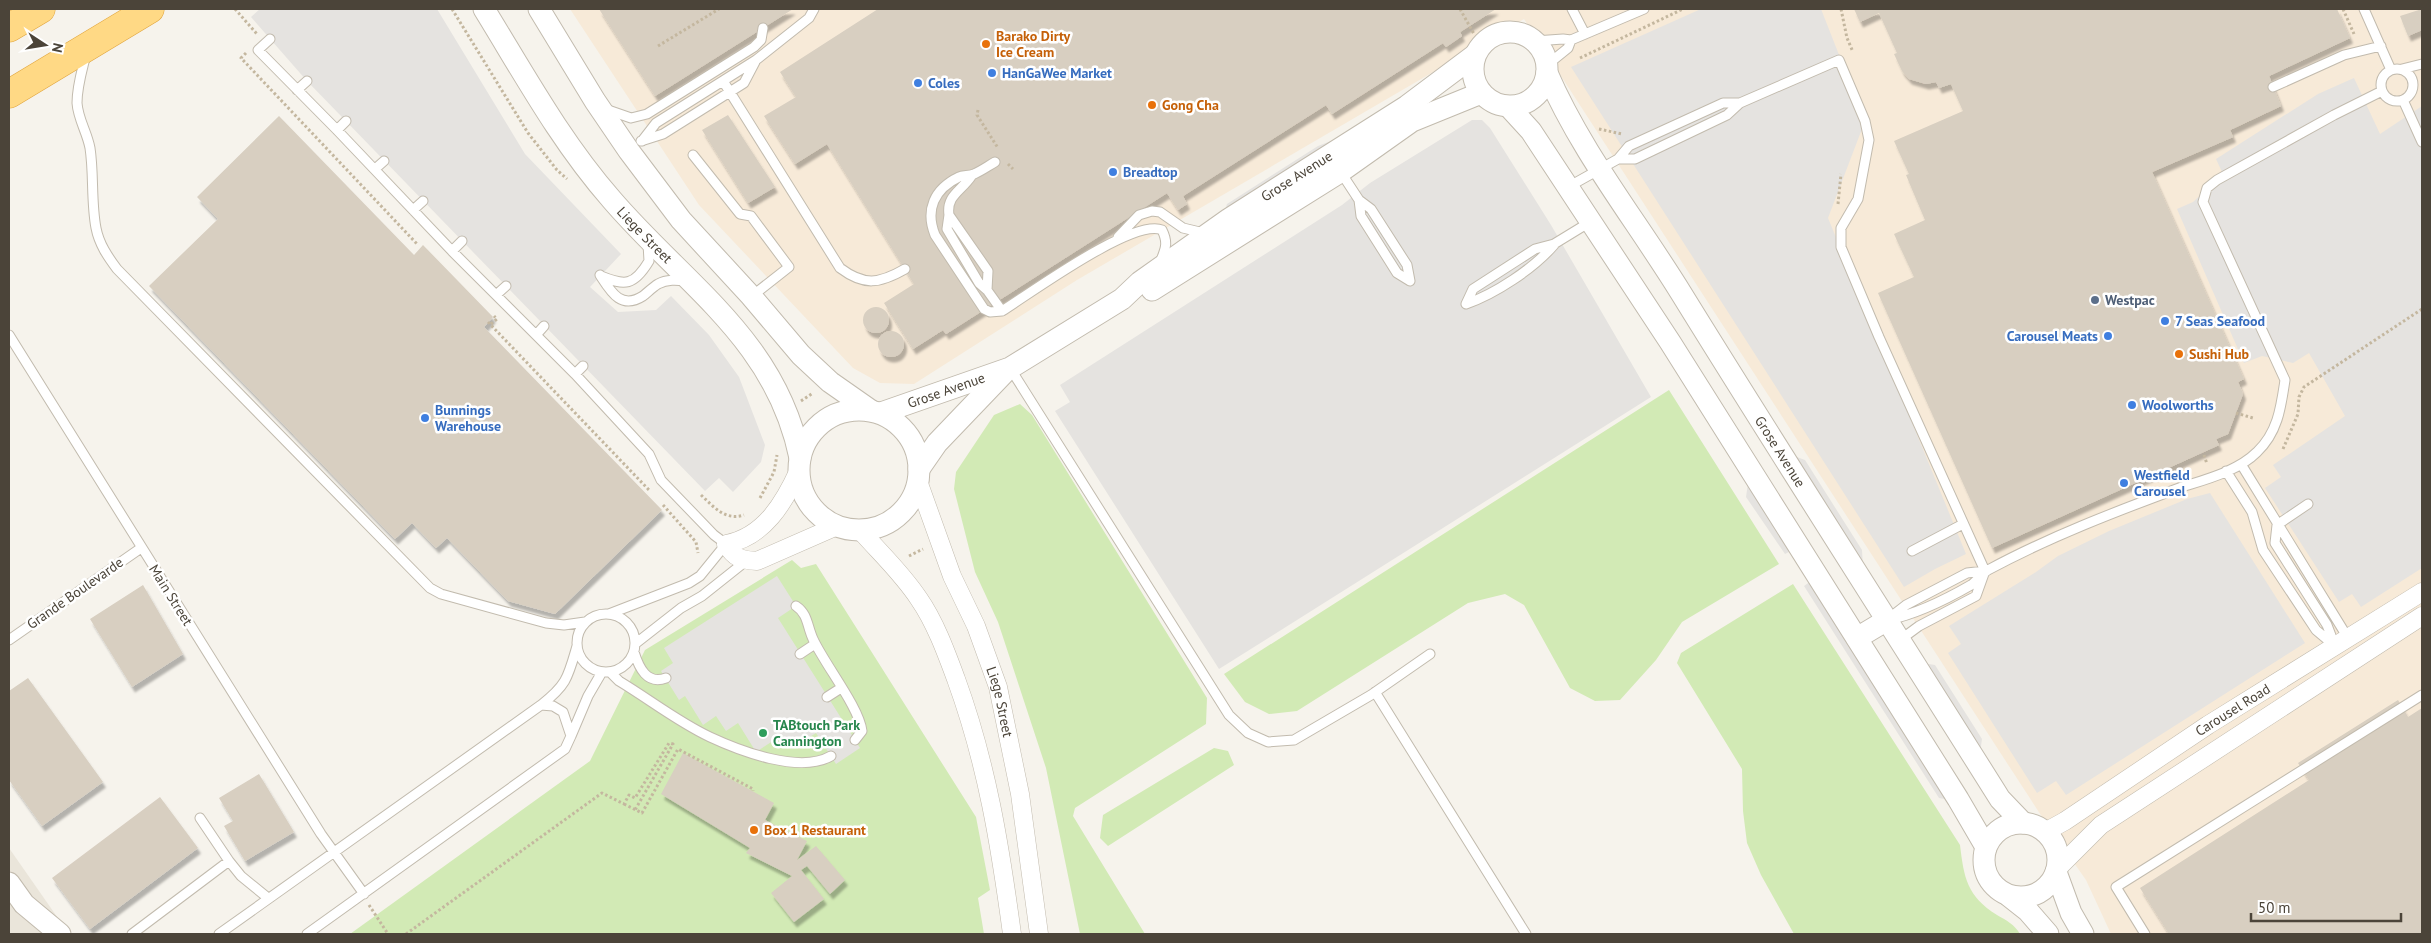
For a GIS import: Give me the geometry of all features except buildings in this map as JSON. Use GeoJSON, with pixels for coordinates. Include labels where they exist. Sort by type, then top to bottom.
{"type":"FeatureCollection","features":[{"type":"Feature","properties":{"kind":"highway"},"geometry":{"type":"LineString","coordinates":[[9,28],[41,9]]}},
{"type":"Feature","properties":{"kind":"highway"},"geometry":{"type":"LineString","coordinates":[[9,94],[150,9]]}},
{"type":"Feature","properties":{"kind":"street","name":"Liege Street"},"geometry":{"type":"LineString","coordinates":[[484,9],[556,126],[612,200],[735,327],[771,378],[790,417],[799,464]]}},
{"type":"Feature","properties":{"kind":"street"},"geometry":{"type":"LineString","coordinates":[[538,9],[595,101],[635,146],[681,220],[751,296],[800,354],[830,382],[901,426],[916,448],[919,475],[910,503],[898,516],[883,525],[860,530],[837,526],[826,520],[809,504],[802,488],[799,464]]}},
{"type":"Feature","properties":{"kind":"street"},"geometry":{"type":"LineString","coordinates":[[1508,32],[1522,34],[1535,41],[1543,52],[1547,69],[1543,86],[1534,97],[1523,104],[1509,107],[1489,101],[1474,82],[1472,68],[1475,45],[1483,43],[1494,35],[1508,32]]}},
{"type":"Feature","properties":{"kind":"street","name":"Grose Avenue"},"geometry":{"type":"LineString","coordinates":[[1122,299],[1146,294],[1335,164],[1407,106],[1475,45]]}},
{"type":"Feature","properties":{"kind":"street","name":"Grose Avenue"},"geometry":{"type":"LineString","coordinates":[[1547,69],[1564,111],[1609,164],[1887,620],[2000,798],[2024,823]]}},
{"type":"Feature","properties":{"kind":"street","name":"Grose Avenue"},"geometry":{"type":"LineString","coordinates":[[876,412],[1010,368],[1122,299],[1140,282],[1209,234],[1412,121],[1481,93]]}},
{"type":"Feature","properties":{"kind":"street"},"geometry":{"type":"LineString","coordinates":[[1509,107],[1531,131],[1670,342],[1986,846]]}},
{"type":"Feature","properties":{"kind":"street","name":"Grose Avenue"},"geometry":{"type":"LineString","coordinates":[[919,475],[949,430],[1010,368]]}},
{"type":"Feature","properties":{"kind":"street"},"geometry":{"type":"LineString","coordinates":[[837,526],[757,561],[746,561],[731,554],[726,544],[737,542],[760,528],[788,493],[809,436],[825,420],[847,410],[876,412]]}},
{"type":"Feature","properties":{"kind":"street","name":"Liege Street"},"geometry":{"type":"LineString","coordinates":[[919,475],[952,576],[976,626],[998,687],[1020,794],[1038,934]]}},
{"type":"Feature","properties":{"kind":"street"},"geometry":{"type":"LineString","coordinates":[[860,530],[893,565],[920,600],[947,656],[971,720],[990,791],[1012,934]]}},
{"type":"Feature","properties":{"kind":"street","name":"Carousel Road"},"geometry":{"type":"LineString","coordinates":[[2045,832],[2073,816],[2208,725],[2422,592]]}},
{"type":"Feature","properties":{"kind":"street","name":"Carousel Road"},"geometry":{"type":"LineString","coordinates":[[2056,871],[2101,825],[2348,666],[2422,616]]}},
{"type":"Feature","properties":{"kind":"street"},"geometry":{"type":"LineString","coordinates":[[1857,638],[1887,620]]}},
{"type":"Feature","properties":{"kind":"street"},"geometry":{"type":"LineString","coordinates":[[2341,642],[2348,666]]}},
{"type":"Feature","properties":{"kind":"street"},"geometry":{"type":"LineString","coordinates":[[2048,934],[2028,911],[1993,885],[1987,876],[1984,867],[1986,846],[1992,836],[2001,828],[2024,823],[2035,826],[2045,832],[2053,841],[2057,852],[2056,871],[2071,913],[2083,934]]}},
{"type":"Feature","properties":{"kind":"street"},"geometry":{"type":"LineString","coordinates":[[2009,896],[2022,898],[2034,895],[2045,889],[2056,871]]}},
{"type":"Feature","properties":{"kind":"street"},"geometry":{"type":"LineString","coordinates":[[9,884],[24,904],[60,934]]}},
{"type":"Feature","properties":{"kind":"street"},"geometry":{"type":"LineString","coordinates":[[24,904],[36,934]]}},
{"type":"Feature","properties":{"kind":"lane"},"geometry":{"type":"LineString","coordinates":[[809,18],[814,9]]}},
{"type":"Feature","properties":{"kind":"lane"},"geometry":{"type":"LineString","coordinates":[[635,146],[656,123],[756,60],[820,9]]}},
{"type":"Feature","properties":{"kind":"lane"},"geometry":{"type":"LineString","coordinates":[[1572,9],[1585,34]]}},
{"type":"Feature","properties":{"kind":"lane"},"geometry":{"type":"LineString","coordinates":[[1535,41],[1571,40],[1644,9]]}},
{"type":"Feature","properties":{"kind":"lane"},"geometry":{"type":"LineString","coordinates":[[2364,9],[2391,70]]}},
{"type":"Feature","properties":{"kind":"lane"},"geometry":{"type":"LineString","coordinates":[[595,101],[613,113],[631,118],[647,114],[754,46],[761,40],[763,28]]}},
{"type":"Feature","properties":{"kind":"lane"},"geometry":{"type":"LineString","coordinates":[[219,934],[335,853],[559,691],[569,673],[577,646],[577,637],[585,622],[592,617],[609,614],[689,583],[700,576],[726,544],[714,535],[661,480],[649,454],[575,374],[258,50],[265,38]]}},
{"type":"Feature","properties":{"kind":"lane"},"geometry":{"type":"LineString","coordinates":[[1547,69],[1568,48],[1571,40]]}},
{"type":"Feature","properties":{"kind":"lane"},"geometry":{"type":"LineString","coordinates":[[89,46],[77,87],[77,106],[80,122],[88,138],[93,166],[96,229],[103,250],[116,269],[434,592],[546,623],[564,625],[585,622]]}},
{"type":"Feature","properties":{"kind":"lane"},"geometry":{"type":"LineString","coordinates":[[2273,87],[2344,55],[2381,46]]}},
{"type":"Feature","properties":{"kind":"lane"},"geometry":{"type":"LineString","coordinates":[[635,146],[663,134],[744,82],[756,60]]}},
{"type":"Feature","properties":{"kind":"lane"},"geometry":{"type":"LineString","coordinates":[[1609,164],[1635,159],[1727,115],[1740,103],[1839,60],[1865,121],[1869,140],[1858,199],[1841,228],[1841,247],[1879,337],[1985,571],[1976,596],[1919,626],[1900,640]]}},
{"type":"Feature","properties":{"kind":"lane"},"geometry":{"type":"LineString","coordinates":[[2382,91],[2383,77],[2391,70],[2422,64]]}},
{"type":"Feature","properties":{"kind":"lane"},"geometry":{"type":"LineString","coordinates":[[2402,69],[2414,81],[2412,92]]}},
{"type":"Feature","properties":{"kind":"lane"},"geometry":{"type":"LineString","coordinates":[[297,90],[307,81]]}},
{"type":"Feature","properties":{"kind":"lane"},"geometry":{"type":"LineString","coordinates":[[723,81],[840,268],[854,279],[872,281],[887,279],[905,269]]}},
{"type":"Feature","properties":{"kind":"lane"},"geometry":{"type":"LineString","coordinates":[[2382,91],[2392,100],[2403,100],[2412,92],[2422,87]]}},
{"type":"Feature","properties":{"kind":"lane"},"geometry":{"type":"LineString","coordinates":[[1887,620],[1906,605],[1967,573],[1985,571],[2076,529],[2240,464],[2256,453],[2275,427],[2281,409],[2285,380],[2204,202],[2207,188],[2217,180],[2334,115],[2382,91]]}},
{"type":"Feature","properties":{"kind":"lane"},"geometry":{"type":"LineString","coordinates":[[2403,100],[2422,142]]}},
{"type":"Feature","properties":{"kind":"lane"},"geometry":{"type":"LineString","coordinates":[[1568,188],[1609,164],[1629,146],[1637,142],[1723,103],[1740,103]]}},
{"type":"Feature","properties":{"kind":"lane"},"geometry":{"type":"LineString","coordinates":[[337,130],[346,121]]}},
{"type":"Feature","properties":{"kind":"lane"},"geometry":{"type":"LineString","coordinates":[[693,155],[740,214],[751,216],[789,266],[751,296]]}},
{"type":"Feature","properties":{"kind":"lane"},"geometry":{"type":"LineString","coordinates":[[375,169],[384,161]]}},
{"type":"Feature","properties":{"kind":"lane"},"geometry":{"type":"LineString","coordinates":[[994,162],[972,175],[960,176],[938,192],[930,211],[930,224],[935,235],[984,309],[990,312],[1002,311],[1117,239],[1146,228],[1155,227],[1162,230],[1166,238],[1167,246],[1157,270]]}},
{"type":"Feature","properties":{"kind":"lane"},"geometry":{"type":"LineString","coordinates":[[1335,164],[1359,200],[1371,209],[1407,265],[1410,281],[1396,273],[1361,216],[1359,200]]}},
{"type":"Feature","properties":{"kind":"lane"},"geometry":{"type":"LineString","coordinates":[[972,175],[965,187],[951,198],[948,207],[947,229],[979,283],[987,290],[1002,311]]}},
{"type":"Feature","properties":{"kind":"lane"},"geometry":{"type":"LineString","coordinates":[[413,210],[423,201]]}},
{"type":"Feature","properties":{"kind":"lane"},"geometry":{"type":"LineString","coordinates":[[1117,239],[1139,215],[1152,211],[1160,212],[1182,228],[1209,234]]}},
{"type":"Feature","properties":{"kind":"lane"},"geometry":{"type":"LineString","coordinates":[[949,215],[988,271],[987,290]]}},
{"type":"Feature","properties":{"kind":"lane"},"geometry":{"type":"LineString","coordinates":[[1554,244],[1542,259],[1480,299],[1466,304],[1473,289],[1536,249],[1554,244],[1590,222]]}},
{"type":"Feature","properties":{"kind":"lane"},"geometry":{"type":"LineString","coordinates":[[646,236],[649,261],[632,281],[622,284],[600,276],[612,295],[618,300],[632,301],[644,295],[658,284],[668,280],[691,282]]}},
{"type":"Feature","properties":{"kind":"lane"},"geometry":{"type":"LineString","coordinates":[[452,250],[462,241]]}},
{"type":"Feature","properties":{"kind":"lane"},"geometry":{"type":"LineString","coordinates":[[496,295],[506,286]]}},
{"type":"Feature","properties":{"kind":"lane"},"geometry":{"type":"LineString","coordinates":[[536,335],[544,326]]}},
{"type":"Feature","properties":{"kind":"lane","name":"Main Street"},"geometry":{"type":"LineString","coordinates":[[9,335],[141,548],[335,853],[364,894]]}},
{"type":"Feature","properties":{"kind":"lane"},"geometry":{"type":"LineString","coordinates":[[575,374],[583,366]]}},
{"type":"Feature","properties":{"kind":"lane"},"geometry":{"type":"LineString","coordinates":[[1010,368],[1229,715],[1248,733],[1268,742],[1294,740],[1376,692],[1430,654]]}},
{"type":"Feature","properties":{"kind":"lane"},"geometry":{"type":"LineString","coordinates":[[2240,464],[2277,525],[2341,642]]}},
{"type":"Feature","properties":{"kind":"lane"},"geometry":{"type":"LineString","coordinates":[[2226,470],[2252,512],[2263,550],[2316,630],[2341,642]]}},
{"type":"Feature","properties":{"kind":"lane"},"geometry":{"type":"LineString","coordinates":[[2308,504],[2277,525],[2275,543],[2327,624],[2341,642]]}},
{"type":"Feature","properties":{"kind":"lane"},"geometry":{"type":"LineString","coordinates":[[1912,551],[1964,524]]}},
{"type":"Feature","properties":{"kind":"lane","name":"Grande Boulevarde"},"geometry":{"type":"LineString","coordinates":[[9,640],[141,548]]}},
{"type":"Feature","properties":{"kind":"lane"},"geometry":{"type":"LineString","coordinates":[[307,934],[565,749],[588,696],[606,672],[624,666],[634,648],[681,608],[702,596],[746,561]]}},
{"type":"Feature","properties":{"kind":"lane"},"geometry":{"type":"LineString","coordinates":[[796,606],[804,612],[816,644],[861,719],[862,731],[855,740]]}},
{"type":"Feature","properties":{"kind":"lane"},"geometry":{"type":"LineString","coordinates":[[609,614],[625,621],[634,635],[634,648],[638,666],[647,677],[655,680],[666,678]]}},
{"type":"Feature","properties":{"kind":"lane"},"geometry":{"type":"LineString","coordinates":[[800,654],[816,644]]}},
{"type":"Feature","properties":{"kind":"lane"},"geometry":{"type":"LineString","coordinates":[[577,646],[582,661],[594,670],[606,672],[698,724],[716,740],[807,764],[831,756]]}},
{"type":"Feature","properties":{"kind":"lane"},"geometry":{"type":"LineString","coordinates":[[828,697],[841,688]]}},
{"type":"Feature","properties":{"kind":"lane"},"geometry":{"type":"LineString","coordinates":[[1376,692],[1526,934]]}},
{"type":"Feature","properties":{"kind":"lane"},"geometry":{"type":"LineString","coordinates":[[2145,934],[2116,887],[2422,695]]}},
{"type":"Feature","properties":{"kind":"lane"},"geometry":{"type":"LineString","coordinates":[[541,705],[553,706],[563,712],[571,736]]}},
{"type":"Feature","properties":{"kind":"lane"},"geometry":{"type":"LineString","coordinates":[[200,818],[241,876],[268,898]]}},
{"type":"Feature","properties":{"kind":"lane"},"geometry":{"type":"LineString","coordinates":[[132,934],[229,861]]}},
{"type":"Feature","properties":{"kind":"path"},"geometry":{"type":"LineString","coordinates":[[235,9],[265,38]]}},
{"type":"Feature","properties":{"kind":"path"},"geometry":{"type":"LineString","coordinates":[[658,46],[719,9]]}},
{"type":"Feature","properties":{"kind":"path"},"geometry":{"type":"LineString","coordinates":[[1460,9],[1475,45]]}},
{"type":"Feature","properties":{"kind":"path"},"geometry":{"type":"LineString","coordinates":[[1572,62],[1595,49],[1683,9]]}},
{"type":"Feature","properties":{"kind":"path"},"geometry":{"type":"LineString","coordinates":[[2343,9],[2354,34]]}},
{"type":"Feature","properties":{"kind":"path"},"geometry":{"type":"LineString","coordinates":[[241,58],[418,246]]}},
{"type":"Feature","properties":{"kind":"path"},"geometry":{"type":"LineString","coordinates":[[978,110],[977,115],[1002,154]]}},
{"type":"Feature","properties":{"kind":"path"},"geometry":{"type":"LineString","coordinates":[[1594,126],[1616,133],[1630,132]]}},
{"type":"Feature","properties":{"kind":"path"},"geometry":{"type":"LineString","coordinates":[[1006,162],[1011,170],[1013,169]]}},
{"type":"Feature","properties":{"kind":"path"},"geometry":{"type":"LineString","coordinates":[[1837,208],[1841,174]]}},
{"type":"Feature","properties":{"kind":"path"},"geometry":{"type":"LineString","coordinates":[[2283,449],[2298,414],[2300,397],[2304,387],[2422,309]]}},
{"type":"Feature","properties":{"kind":"path"},"geometry":{"type":"LineString","coordinates":[[488,322],[655,497]]}},
{"type":"Feature","properties":{"kind":"path"},"geometry":{"type":"LineString","coordinates":[[800,402],[816,391]]}},
{"type":"Feature","properties":{"kind":"path"},"geometry":{"type":"LineString","coordinates":[[2236,413],[2253,418]]}},
{"type":"Feature","properties":{"kind":"path"},"geometry":{"type":"LineString","coordinates":[[756,503],[774,472],[778,451]]}},
{"type":"Feature","properties":{"kind":"path"},"geometry":{"type":"LineString","coordinates":[[2204,455],[2208,465]]}},
{"type":"Feature","properties":{"kind":"path"},"geometry":{"type":"LineString","coordinates":[[701,495],[720,513],[734,518],[746,514]]}},
{"type":"Feature","properties":{"kind":"path"},"geometry":{"type":"LineString","coordinates":[[662,504],[696,542],[698,553]]}},
{"type":"Feature","properties":{"kind":"path"},"geometry":{"type":"LineString","coordinates":[[906,558],[926,547]]}},
{"type":"Feature","properties":{"kind":"path"},"geometry":{"type":"LineString","coordinates":[[624,804],[629,795],[636,798],[669,743],[673,744],[635,810]]}},
{"type":"Feature","properties":{"kind":"path"},"geometry":{"type":"LineString","coordinates":[[406,934],[602,793],[642,814],[678,749],[737,780],[753,789],[753,791]]}},
{"type":"Feature","properties":{"kind":"path"},"geometry":{"type":"LineString","coordinates":[[364,894],[373,913],[388,934]]}},
{"type":"Feature","properties":{"kind":"shaded area"},"geometry":{"type":"Polygon","coordinates":[[[260,9],[437,9],[525,154],[621,254],[590,287],[618,312],[656,310],[671,296],[709,335],[739,377],[765,445],[761,462],[733,492],[719,478],[705,491],[307,81],[251,17],[260,9]]]}},
{"type":"Feature","properties":{"kind":"shaded area","name":"Westfield Carousel"},"geometry":{"type":"Polygon","coordinates":[[[570,9],[2422,9],[2422,934],[2111,934],[2086,880],[2044,820],[1524,19],[1077,280],[914,384],[880,383],[853,368],[699,205],[570,9]]]}},
{"type":"Feature","properties":{"kind":"shaded area"},"geometry":{"type":"Polygon","coordinates":[[[1701,9],[1821,9],[1865,121],[1828,218],[1966,554],[1904,587],[1571,67],[1701,9]]]}},
{"type":"Feature","properties":{"kind":"shaded area"},"geometry":{"type":"Polygon","coordinates":[[[2354,78],[2380,134],[2422,106],[2422,568],[2361,607],[2352,594],[2339,602],[2265,488],[2281,477],[2273,465],[2345,416],[2309,353],[2293,363],[2262,356],[2244,363],[2177,209],[2193,202],[2223,174],[2216,159],[2318,94],[2354,78]]]}},
{"type":"Feature","properties":{"kind":"shaded area"},"geometry":{"type":"Polygon","coordinates":[[[1472,120],[1482,120],[1490,128],[1551,225],[1651,397],[1219,669],[1055,411],[1070,402],[1060,385],[1342,205],[1370,183],[1472,120]]]}},
{"type":"Feature","properties":{"kind":"shaded area"},"geometry":{"type":"Polygon","coordinates":[[[1344,136],[1224,214],[1227,204],[1318,146],[1344,136]]]}},
{"type":"Feature","properties":{"kind":"shaded area"},"geometry":{"type":"Polygon","coordinates":[[[1794,456],[1805,460],[1862,550],[1863,568],[1794,456]]]}},
{"type":"Feature","properties":{"kind":"shaded area"},"geometry":{"type":"Polygon","coordinates":[[[1748,483],[1791,551],[1785,554],[1746,497],[1748,483]]]}},
{"type":"Feature","properties":{"kind":"shaded area"},"geometry":{"type":"Polygon","coordinates":[[[2210,493],[2305,643],[2066,795],[2056,781],[2037,793],[1948,653],[1961,644],[1949,626],[2036,572],[2058,556],[2109,531],[2187,499],[2210,493]]]}},
{"type":"Feature","properties":{"kind":"shaded area"},"geometry":{"type":"Polygon","coordinates":[[[777,576],[796,606],[778,618],[860,748],[836,764],[816,733],[791,749],[782,735],[756,752],[738,723],[726,731],[716,716],[703,725],[685,696],[679,700],[661,671],[673,663],[664,648],[777,576]]]}},
{"type":"Feature","properties":{"kind":"shaded area"},"geometry":{"type":"Polygon","coordinates":[[[1811,581],[1950,800],[1939,798],[1804,586],[1811,581]]]}},
{"type":"Feature","properties":{"kind":"shaded area"},"geometry":{"type":"Polygon","coordinates":[[[1922,663],[1935,665],[1982,739],[1980,753],[1922,663]]]}},
{"type":"Feature","properties":{"kind":"shaded area"},"geometry":{"type":"Polygon","coordinates":[[[9,848],[69,934],[9,934],[9,848]]]}},
{"type":"Feature","properties":{"kind":"green space"},"geometry":{"type":"Polygon","coordinates":[[[1669,390],[1779,564],[1682,622],[1656,660],[1620,700],[1595,701],[1570,688],[1524,605],[1505,594],[1468,603],[1297,711],[1269,714],[1245,702],[1224,674],[1669,390]]]}},
{"type":"Feature","properties":{"kind":"green space"},"geometry":{"type":"Polygon","coordinates":[[[1020,404],[1032,415],[1207,698],[1206,724],[1075,808],[1073,816],[1145,934],[1080,934],[1046,768],[998,622],[975,572],[954,489],[956,472],[994,415],[1020,404]]]}},
{"type":"Feature","properties":{"kind":"green space","name":"TABtouch Park Cannington"},"geometry":{"type":"Polygon","coordinates":[[[792,560],[801,568],[816,564],[976,817],[990,890],[978,898],[984,934],[350,934],[590,761],[645,650],[792,560]]]}},
{"type":"Feature","properties":{"kind":"green space"},"geometry":{"type":"Polygon","coordinates":[[[1793,584],[1960,845],[1963,867],[1973,893],[1987,908],[2010,923],[2020,934],[1794,934],[1761,875],[1747,843],[1743,811],[1742,769],[1677,663],[1681,653],[1793,584]]]}},
{"type":"Feature","properties":{"kind":"green space"},"geometry":{"type":"Polygon","coordinates":[[[1214,748],[1228,751],[1234,765],[1108,846],[1100,838],[1103,815],[1214,748]]]}},
{"type":"Feature","properties":{"kind":"place","name":"Barako Dirty Ice Cream"},"geometry":{"type":"Point","coordinates":[986,44]}},
{"type":"Feature","properties":{"kind":"place","name":"HanGaWee Market"},"geometry":{"type":"Point","coordinates":[992,73]}},
{"type":"Feature","properties":{"kind":"place","name":"Coles"},"geometry":{"type":"Point","coordinates":[918,83]}},
{"type":"Feature","properties":{"kind":"place","name":"Gong Cha"},"geometry":{"type":"Point","coordinates":[1152,105]}},
{"type":"Feature","properties":{"kind":"place","name":"Breadtop"},"geometry":{"type":"Point","coordinates":[1113,172]}},
{"type":"Feature","properties":{"kind":"place","name":"Westpac"},"geometry":{"type":"Point","coordinates":[2095,300]}},
{"type":"Feature","properties":{"kind":"place","name":"7 Seas Seafood"},"geometry":{"type":"Point","coordinates":[2165,321]}},
{"type":"Feature","properties":{"kind":"place","name":"Carousel Meats"},"geometry":{"type":"Point","coordinates":[2108,336]}},
{"type":"Feature","properties":{"kind":"place","name":"Sushi Hub"},"geometry":{"type":"Point","coordinates":[2179,354]}},
{"type":"Feature","properties":{"kind":"place","name":"Woolworths"},"geometry":{"type":"Point","coordinates":[2132,405]}},
{"type":"Feature","properties":{"kind":"place","name":"Bunnings Warehouse"},"geometry":{"type":"Point","coordinates":[425,418]}},
{"type":"Feature","properties":{"kind":"place","name":"Westfield Carousel"},"geometry":{"type":"Point","coordinates":[2124,483]}},
{"type":"Feature","properties":{"kind":"place","name":"TABtouch Park Cannington"},"geometry":{"type":"Point","coordinates":[763,733]}},
{"type":"Feature","properties":{"kind":"place","name":"Box 1 Restaurant"},"geometry":{"type":"Point","coordinates":[754,830]}}]}
